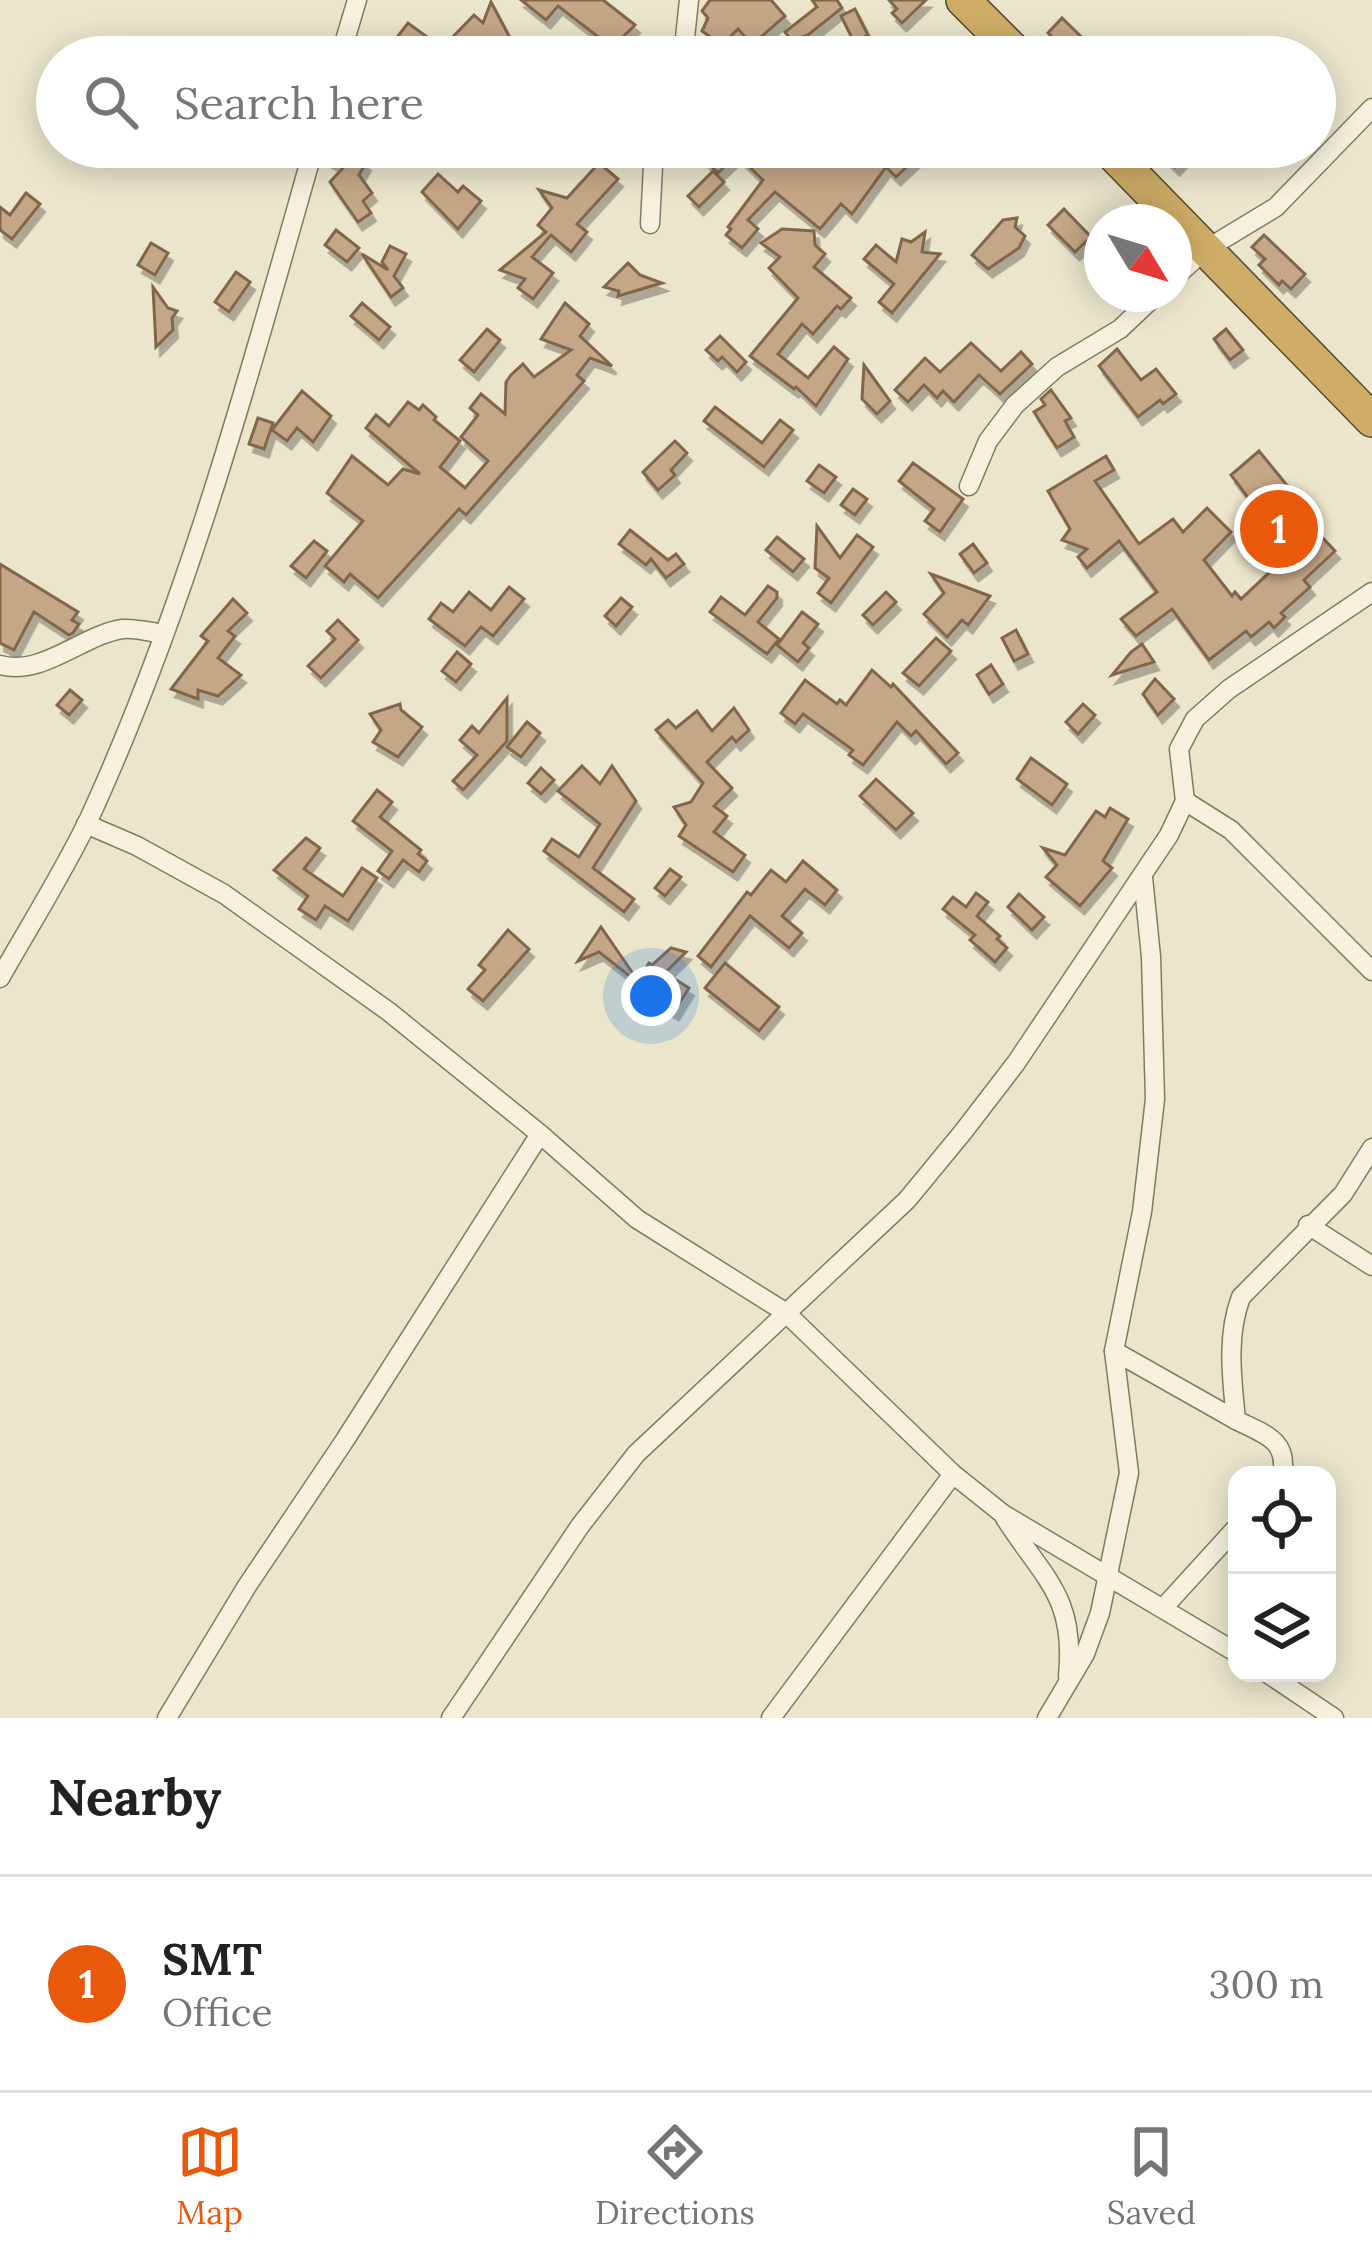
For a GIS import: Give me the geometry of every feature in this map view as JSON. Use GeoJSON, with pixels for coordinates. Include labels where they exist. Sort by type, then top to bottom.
{"type":"FeatureCollection","features":[{"type":"Feature","properties":{"kind":"highway"},"geometry":{"type":"LineString","coordinates":[[963,0],[999,36]]}},
{"type":"Feature","properties":{"kind":"highway"},"geometry":{"type":"LineString","coordinates":[[1126,168],[1372,420]]}},
{"type":"Feature","properties":{"kind":"street"},"geometry":{"type":"LineString","coordinates":[[346,36],[357,0]]}},
{"type":"Feature","properties":{"kind":"street"},"geometry":{"type":"LineString","coordinates":[[685,36],[688,0]]}},
{"type":"Feature","properties":{"kind":"street"},"geometry":{"type":"LineString","coordinates":[[1336,145],[1372,108]]}},
{"type":"Feature","properties":{"kind":"street"},"geometry":{"type":"LineString","coordinates":[[0,978],[86,824],[164,634],[223,467],[308,168]]}},
{"type":"Feature","properties":{"kind":"street"},"geometry":{"type":"LineString","coordinates":[[650,224],[653,168]]}},
{"type":"Feature","properties":{"kind":"street"},"geometry":{"type":"LineString","coordinates":[[1192,262],[1276,207],[1314,168]]}},
{"type":"Feature","properties":{"kind":"street"},"geometry":{"type":"LineString","coordinates":[[969,486],[988,441],[1015,405],[1057,368],[1120,329],[1138,312]]}},
{"type":"Feature","properties":{"kind":"street"},"geometry":{"type":"LineString","coordinates":[[451,1718],[580,1526],[636,1454],[907,1199],[964,1132],[1143,878],[1185,801],[1179,749],[1195,719],[1229,689],[1372,592]]}},
{"type":"Feature","properties":{"kind":"street"},"geometry":{"type":"LineString","coordinates":[[0,665],[10,668],[60,655],[123,629],[164,634]]}},
{"type":"Feature","properties":{"kind":"street"},"geometry":{"type":"LineString","coordinates":[[1185,801],[1231,830],[1372,971]]}},
{"type":"Feature","properties":{"kind":"street"},"geometry":{"type":"LineString","coordinates":[[86,824],[137,846],[224,895],[388,1012],[637,1219],[785,1312],[953,1474],[1003,1514],[1228,1647]]}},
{"type":"Feature","properties":{"kind":"street"},"geometry":{"type":"LineString","coordinates":[[1047,1718],[1085,1654],[1100,1612],[1129,1473],[1114,1351],[1142,1213],[1154,1099],[1151,956],[1143,878]]}},
{"type":"Feature","properties":{"kind":"street"},"geometry":{"type":"LineString","coordinates":[[167,1718],[247,1586],[540,1134]]}},
{"type":"Feature","properties":{"kind":"street"},"geometry":{"type":"LineString","coordinates":[[1237,1420],[1233,1317],[1241,1297],[1343,1194],[1372,1148]]}},
{"type":"Feature","properties":{"kind":"street"},"geometry":{"type":"LineString","coordinates":[[1308,1225],[1372,1266]]}},
{"type":"Feature","properties":{"kind":"street"},"geometry":{"type":"LineString","coordinates":[[1114,1351],[1277,1441],[1286,1457],[1284,1466]]}},
{"type":"Feature","properties":{"kind":"street"},"geometry":{"type":"LineString","coordinates":[[771,1718],[953,1474]]}},
{"type":"Feature","properties":{"kind":"street"},"geometry":{"type":"LineString","coordinates":[[1003,1514],[1064,1603],[1070,1650],[1066,1687]]}},
{"type":"Feature","properties":{"kind":"street"},"geometry":{"type":"LineString","coordinates":[[1164,1607],[1228,1537]]}},
{"type":"Feature","properties":{"kind":"street"},"geometry":{"type":"LineString","coordinates":[[1280,1682],[1334,1718]]}},
{"type":"Feature","properties":{"kind":"building"},"geometry":{"type":"Polygon","coordinates":[[[521,0],[603,0],[635,25],[624,36],[597,36],[558,6],[546,20],[521,0]]]}},
{"type":"Feature","properties":{"kind":"building"},"geometry":{"type":"Polygon","coordinates":[[[710,0],[771,0],[785,16],[762,36],[744,36],[738,29],[731,36],[709,36],[702,31],[708,18],[702,11],[710,0]]]}},
{"type":"Feature","properties":{"kind":"building"},"geometry":{"type":"Polygon","coordinates":[[[812,0],[837,0],[842,8],[808,35],[788,36],[785,32],[817,7],[812,0]]]}},
{"type":"Feature","properties":{"kind":"building"},"geometry":{"type":"Polygon","coordinates":[[[889,0],[926,0],[902,23],[892,13],[897,9],[889,0]]]}},
{"type":"Feature","properties":{"kind":"building"},"geometry":{"type":"Polygon","coordinates":[[[491,2],[509,36],[454,36],[474,15],[483,23],[491,2]]]}},
{"type":"Feature","properties":{"kind":"building"},"geometry":{"type":"Polygon","coordinates":[[[855,9],[868,35],[851,36],[841,16],[855,9]]]}},
{"type":"Feature","properties":{"kind":"building"},"geometry":{"type":"Polygon","coordinates":[[[1062,18],[1080,36],[1051,36],[1048,33],[1062,18]]]}},
{"type":"Feature","properties":{"kind":"building"},"geometry":{"type":"Polygon","coordinates":[[[408,23],[426,36],[398,36],[408,23]]]}},
{"type":"Feature","properties":{"kind":"building"},"geometry":{"type":"Polygon","coordinates":[[[343,168],[363,168],[359,175],[372,193],[363,201],[371,213],[358,222],[330,182],[343,168]]]}},
{"type":"Feature","properties":{"kind":"building"},"geometry":{"type":"Polygon","coordinates":[[[594,168],[605,168],[618,179],[577,224],[587,232],[571,252],[551,235],[532,257],[553,273],[533,299],[518,288],[525,279],[500,270],[546,232],[538,225],[552,208],[539,190],[567,198],[594,168]]]}},
{"type":"Feature","properties":{"kind":"building"},"geometry":{"type":"Polygon","coordinates":[[[751,168],[885,168],[852,214],[841,204],[820,229],[775,192],[748,220],[758,229],[742,248],[726,235],[728,227],[763,180],[751,168]]]}},
{"type":"Feature","properties":{"kind":"building"},"geometry":{"type":"Polygon","coordinates":[[[713,171],[724,182],[699,207],[688,196],[713,171]]]}},
{"type":"Feature","properties":{"kind":"building"},"geometry":{"type":"Polygon","coordinates":[[[438,174],[458,192],[463,186],[481,201],[458,229],[422,192],[438,174]]]}},
{"type":"Feature","properties":{"kind":"building"},"geometry":{"type":"Polygon","coordinates":[[[26,193],[40,204],[12,239],[0,230],[0,207],[10,215],[26,193]]]}},
{"type":"Feature","properties":{"kind":"building"},"geometry":{"type":"Polygon","coordinates":[[[1064,209],[1084,230],[1084,244],[1075,252],[1048,225],[1064,209]]]}},
{"type":"Feature","properties":{"kind":"building"},"geometry":{"type":"Polygon","coordinates":[[[1017,218],[1015,227],[1025,236],[1019,248],[988,269],[972,255],[1003,220],[1017,218]]]}},
{"type":"Feature","properties":{"kind":"building"},"geometry":{"type":"Polygon","coordinates":[[[782,229],[814,231],[815,245],[825,254],[814,267],[851,298],[841,309],[837,306],[813,334],[802,324],[778,354],[808,378],[834,347],[848,359],[816,406],[750,356],[798,298],[769,268],[780,257],[761,243],[782,229]]]}},
{"type":"Feature","properties":{"kind":"building"},"geometry":{"type":"Polygon","coordinates":[[[336,230],[359,248],[347,262],[325,245],[336,230]]]}},
{"type":"Feature","properties":{"kind":"building"},"geometry":{"type":"Polygon","coordinates":[[[925,232],[922,252],[940,254],[892,313],[879,302],[894,284],[864,259],[876,245],[896,262],[902,239],[911,242],[925,232]]]}},
{"type":"Feature","properties":{"kind":"building"},"geometry":{"type":"Polygon","coordinates":[[[1264,235],[1305,274],[1291,289],[1282,281],[1279,285],[1259,265],[1265,259],[1252,247],[1264,235]]]}},
{"type":"Feature","properties":{"kind":"building"},"geometry":{"type":"Polygon","coordinates":[[[151,243],[168,253],[155,275],[138,265],[151,243]]]}},
{"type":"Feature","properties":{"kind":"building"},"geometry":{"type":"Polygon","coordinates":[[[390,246],[406,254],[394,276],[403,288],[391,297],[362,254],[388,270],[382,262],[390,246]]]}},
{"type":"Feature","properties":{"kind":"building"},"geometry":{"type":"Polygon","coordinates":[[[628,263],[640,275],[662,283],[618,296],[619,291],[604,287],[628,263]]]}},
{"type":"Feature","properties":{"kind":"building"},"geometry":{"type":"Polygon","coordinates":[[[236,272],[250,282],[229,312],[215,302],[236,272]]]}},
{"type":"Feature","properties":{"kind":"building"},"geometry":{"type":"Polygon","coordinates":[[[153,287],[168,308],[177,311],[173,330],[156,347],[153,287]]]}},
{"type":"Feature","properties":{"kind":"building"},"geometry":{"type":"Polygon","coordinates":[[[362,303],[390,327],[379,340],[351,316],[362,303]]]}},
{"type":"Feature","properties":{"kind":"building"},"geometry":{"type":"Polygon","coordinates":[[[565,303],[589,324],[580,336],[612,366],[590,358],[577,375],[584,381],[466,515],[459,509],[378,598],[350,574],[344,582],[325,566],[363,521],[327,493],[352,456],[388,485],[403,469],[420,474],[366,428],[376,415],[389,426],[408,402],[419,410],[423,405],[460,441],[440,467],[465,488],[488,461],[461,437],[478,415],[470,408],[481,394],[505,414],[506,382],[511,375],[523,364],[534,377],[571,350],[541,339],[565,303]]]}},
{"type":"Feature","properties":{"kind":"building"},"geometry":{"type":"Polygon","coordinates":[[[487,329],[500,340],[474,372],[460,360],[487,329]]]}},
{"type":"Feature","properties":{"kind":"building"},"geometry":{"type":"Polygon","coordinates":[[[1226,329],[1243,350],[1230,360],[1214,339],[1226,329]]]}},
{"type":"Feature","properties":{"kind":"building"},"geometry":{"type":"Polygon","coordinates":[[[720,336],[746,362],[737,372],[706,350],[720,336]]]}},
{"type":"Feature","properties":{"kind":"building"},"geometry":{"type":"Polygon","coordinates":[[[971,343],[1001,371],[1021,352],[1032,364],[1000,394],[979,375],[954,402],[943,391],[937,398],[924,385],[908,402],[895,390],[925,358],[940,372],[971,343]]]}},
{"type":"Feature","properties":{"kind":"building"},"geometry":{"type":"Polygon","coordinates":[[[1117,349],[1141,380],[1156,369],[1176,394],[1138,417],[1099,366],[1117,349]]]}},
{"type":"Feature","properties":{"kind":"building"},"geometry":{"type":"Polygon","coordinates":[[[864,365],[890,401],[877,414],[862,399],[864,365]]]}},
{"type":"Feature","properties":{"kind":"building"},"geometry":{"type":"Polygon","coordinates":[[[1051,390],[1071,418],[1065,421],[1074,437],[1057,448],[1034,412],[1045,405],[1041,399],[1051,390]]]}},
{"type":"Feature","properties":{"kind":"building"},"geometry":{"type":"Polygon","coordinates":[[[302,391],[331,416],[313,442],[297,428],[287,441],[272,430],[302,391]]]}},
{"type":"Feature","properties":{"kind":"building"},"geometry":{"type":"Polygon","coordinates":[[[715,407],[762,443],[780,420],[793,430],[764,467],[704,421],[715,407]]]}},
{"type":"Feature","properties":{"kind":"building"},"geometry":{"type":"Polygon","coordinates":[[[258,418],[273,423],[264,449],[249,444],[258,418]]]}},
{"type":"Feature","properties":{"kind":"building"},"geometry":{"type":"Polygon","coordinates":[[[675,441],[687,453],[671,470],[675,475],[658,490],[643,472],[675,441]]]}},
{"type":"Feature","properties":{"kind":"building"},"geometry":{"type":"Polygon","coordinates":[[[1259,451],[1308,511],[1302,516],[1335,551],[1304,580],[1310,587],[1281,613],[1285,617],[1274,628],[1269,622],[1251,637],[1246,631],[1209,660],[1172,609],[1136,636],[1121,619],[1157,592],[1119,541],[1087,568],[1078,557],[1087,549],[1062,540],[1070,529],[1048,491],[1106,456],[1114,470],[1095,481],[1139,544],[1173,519],[1183,532],[1207,508],[1231,532],[1204,560],[1232,596],[1235,592],[1241,599],[1290,553],[1231,475],[1259,451]]]}},
{"type":"Feature","properties":{"kind":"building"},"geometry":{"type":"Polygon","coordinates":[[[913,463],[963,499],[940,532],[925,521],[934,509],[899,481],[913,463]]]}},
{"type":"Feature","properties":{"kind":"building"},"geometry":{"type":"Polygon","coordinates":[[[819,465],[836,477],[824,493],[807,481],[819,465]]]}},
{"type":"Feature","properties":{"kind":"building"},"geometry":{"type":"Polygon","coordinates":[[[853,489],[867,499],[855,515],[841,505],[853,489]]]}},
{"type":"Feature","properties":{"kind":"building"},"geometry":{"type":"Polygon","coordinates":[[[817,526],[840,558],[857,535],[873,547],[831,603],[818,593],[829,578],[815,568],[817,526]]]}},
{"type":"Feature","properties":{"kind":"building"},"geometry":{"type":"Polygon","coordinates":[[[630,530],[668,560],[676,554],[684,564],[666,578],[651,559],[646,565],[619,544],[630,530]]]}},
{"type":"Feature","properties":{"kind":"building"},"geometry":{"type":"Polygon","coordinates":[[[777,537],[804,559],[793,572],[766,550],[777,537]]]}},
{"type":"Feature","properties":{"kind":"building"},"geometry":{"type":"Polygon","coordinates":[[[314,541],[327,551],[306,578],[291,566],[314,541]]]}},
{"type":"Feature","properties":{"kind":"building"},"geometry":{"type":"Polygon","coordinates":[[[973,544],[987,563],[974,573],[960,554],[973,544]]]}},
{"type":"Feature","properties":{"kind":"building"},"geometry":{"type":"Polygon","coordinates":[[[0,564],[78,612],[72,620],[79,624],[73,633],[69,635],[34,612],[14,650],[0,643],[0,564]]]}},
{"type":"Feature","properties":{"kind":"building"},"geometry":{"type":"Polygon","coordinates":[[[931,574],[990,596],[968,625],[962,620],[947,637],[924,614],[944,593],[931,574]]]}},
{"type":"Feature","properties":{"kind":"building"},"geometry":{"type":"Polygon","coordinates":[[[768,586],[777,598],[758,622],[779,639],[767,654],[710,612],[721,597],[745,615],[768,586]]]}},
{"type":"Feature","properties":{"kind":"building"},"geometry":{"type":"Polygon","coordinates":[[[509,587],[524,599],[493,636],[481,627],[465,646],[429,619],[441,603],[453,612],[469,592],[491,610],[509,587]]]}},
{"type":"Feature","properties":{"kind":"building"},"geometry":{"type":"Polygon","coordinates":[[[886,592],[896,602],[873,625],[863,615],[886,592]]]}},
{"type":"Feature","properties":{"kind":"building"},"geometry":{"type":"Polygon","coordinates":[[[621,598],[632,607],[616,626],[605,616],[621,598]]]}},
{"type":"Feature","properties":{"kind":"building"},"geometry":{"type":"Polygon","coordinates":[[[233,599],[247,613],[228,631],[235,636],[218,658],[241,675],[218,696],[198,690],[198,699],[171,689],[208,641],[201,636],[233,599]]]}},
{"type":"Feature","properties":{"kind":"building"},"geometry":{"type":"Polygon","coordinates":[[[802,612],[818,624],[803,643],[809,648],[798,662],[777,645],[802,612]]]}},
{"type":"Feature","properties":{"kind":"building"},"geometry":{"type":"Polygon","coordinates":[[[338,620],[358,640],[321,678],[308,666],[335,639],[327,631],[338,620]]]}},
{"type":"Feature","properties":{"kind":"building"},"geometry":{"type":"Polygon","coordinates":[[[1016,630],[1028,654],[1014,661],[1002,638],[1016,630]]]}},
{"type":"Feature","properties":{"kind":"building"},"geometry":{"type":"Polygon","coordinates":[[[936,638],[951,651],[919,686],[903,673],[936,638]]]}},
{"type":"Feature","properties":{"kind":"building"},"geometry":{"type":"Polygon","coordinates":[[[1142,644],[1154,662],[1112,675],[1131,652],[1142,644]]]}},
{"type":"Feature","properties":{"kind":"building"},"geometry":{"type":"Polygon","coordinates":[[[457,652],[471,664],[456,682],[442,671],[457,652]]]}},
{"type":"Feature","properties":{"kind":"building"},"geometry":{"type":"Polygon","coordinates":[[[991,665],[1003,684],[989,694],[977,675],[991,665]]]}},
{"type":"Feature","properties":{"kind":"building"},"geometry":{"type":"Polygon","coordinates":[[[872,670],[891,687],[893,684],[958,753],[946,764],[916,731],[911,736],[897,722],[863,765],[849,755],[853,750],[803,714],[795,724],[781,713],[805,680],[837,704],[840,700],[846,705],[872,670]]]}},
{"type":"Feature","properties":{"kind":"building"},"geometry":{"type":"Polygon","coordinates":[[[1155,679],[1174,699],[1158,715],[1143,694],[1155,679]]]}},
{"type":"Feature","properties":{"kind":"building"},"geometry":{"type":"Polygon","coordinates":[[[70,690],[82,700],[69,715],[57,705],[70,690]]]}},
{"type":"Feature","properties":{"kind":"building"},"geometry":{"type":"Polygon","coordinates":[[[507,698],[507,741],[463,790],[453,781],[477,755],[460,740],[472,726],[479,733],[507,698]]]}},
{"type":"Feature","properties":{"kind":"building"},"geometry":{"type":"Polygon","coordinates":[[[400,704],[422,727],[398,757],[373,742],[381,730],[370,714],[400,704]]]}},
{"type":"Feature","properties":{"kind":"building"},"geometry":{"type":"Polygon","coordinates":[[[1083,704],[1095,715],[1078,734],[1066,722],[1083,704]]]}},
{"type":"Feature","properties":{"kind":"building"},"geometry":{"type":"Polygon","coordinates":[[[734,708],[749,730],[736,742],[732,737],[707,762],[732,788],[714,806],[727,816],[714,832],[745,855],[733,872],[679,836],[686,825],[674,807],[691,802],[703,783],[656,730],[668,720],[676,728],[697,711],[712,731],[734,708]]]}},
{"type":"Feature","properties":{"kind":"building"},"geometry":{"type":"Polygon","coordinates":[[[527,722],[540,733],[521,757],[507,747],[527,722]]]}},
{"type":"Feature","properties":{"kind":"building"},"geometry":{"type":"Polygon","coordinates":[[[1031,758],[1067,784],[1052,805],[1017,779],[1031,758]]]}},
{"type":"Feature","properties":{"kind":"building"},"geometry":{"type":"Polygon","coordinates":[[[582,766],[600,784],[612,766],[636,801],[593,868],[634,899],[624,912],[544,851],[552,839],[579,857],[600,824],[558,791],[582,766]]]}},
{"type":"Feature","properties":{"kind":"building"},"geometry":{"type":"Polygon","coordinates":[[[541,768],[554,780],[541,794],[528,783],[541,768]]]}},
{"type":"Feature","properties":{"kind":"building"},"geometry":{"type":"Polygon","coordinates":[[[876,779],[913,813],[896,830],[860,796],[876,779]]]}},
{"type":"Feature","properties":{"kind":"building"},"geometry":{"type":"Polygon","coordinates":[[[377,790],[392,802],[380,817],[421,850],[418,854],[427,861],[419,872],[403,860],[389,879],[378,871],[392,851],[353,821],[377,790]]]}},
{"type":"Feature","properties":{"kind":"building"},"geometry":{"type":"Polygon","coordinates":[[[1110,808],[1128,819],[1103,861],[1112,868],[1080,906],[1046,877],[1057,865],[1043,848],[1065,855],[1096,811],[1105,817],[1110,808]]]}},
{"type":"Feature","properties":{"kind":"building"},"geometry":{"type":"Polygon","coordinates":[[[306,838],[320,848],[304,869],[343,896],[362,868],[377,878],[348,921],[325,906],[316,920],[299,909],[308,896],[274,870],[306,838]]]}},
{"type":"Feature","properties":{"kind":"building"},"geometry":{"type":"Polygon","coordinates":[[[803,861],[837,890],[825,905],[805,889],[782,916],[802,933],[789,948],[750,916],[711,967],[698,956],[747,892],[751,895],[771,870],[786,882],[803,861]]]}},
{"type":"Feature","properties":{"kind":"building"},"geometry":{"type":"Polygon","coordinates":[[[670,869],[681,877],[665,896],[655,888],[670,869]]]}},
{"type":"Feature","properties":{"kind":"building"},"geometry":{"type":"Polygon","coordinates":[[[976,893],[988,902],[977,916],[1007,948],[995,962],[970,940],[975,935],[943,909],[953,897],[966,907],[976,893]]]}},
{"type":"Feature","properties":{"kind":"building"},"geometry":{"type":"Polygon","coordinates":[[[1019,894],[1044,917],[1032,930],[1008,907],[1019,894]]]}},
{"type":"Feature","properties":{"kind":"building"},"geometry":{"type":"Polygon","coordinates":[[[601,927],[632,978],[599,952],[578,961],[601,927]]]}},
{"type":"Feature","properties":{"kind":"building"},"geometry":{"type":"Polygon","coordinates":[[[508,930],[529,949],[483,1001],[468,989],[485,970],[479,965],[508,930]]]}},
{"type":"Feature","properties":{"kind":"building"},"geometry":{"type":"Polygon","coordinates":[[[671,948],[686,952],[665,973],[689,988],[674,1012],[658,1002],[664,993],[639,978],[649,963],[671,948]]]}},
{"type":"Feature","properties":{"kind":"building"},"geometry":{"type":"Polygon","coordinates":[[[725,963],[779,1007],[759,1031],[705,988],[725,963]]]}},
{"type":"Feature","properties":{"kind":"place","name":"SMT"},"geometry":{"type":"Point","coordinates":[1279,529]}}]}
